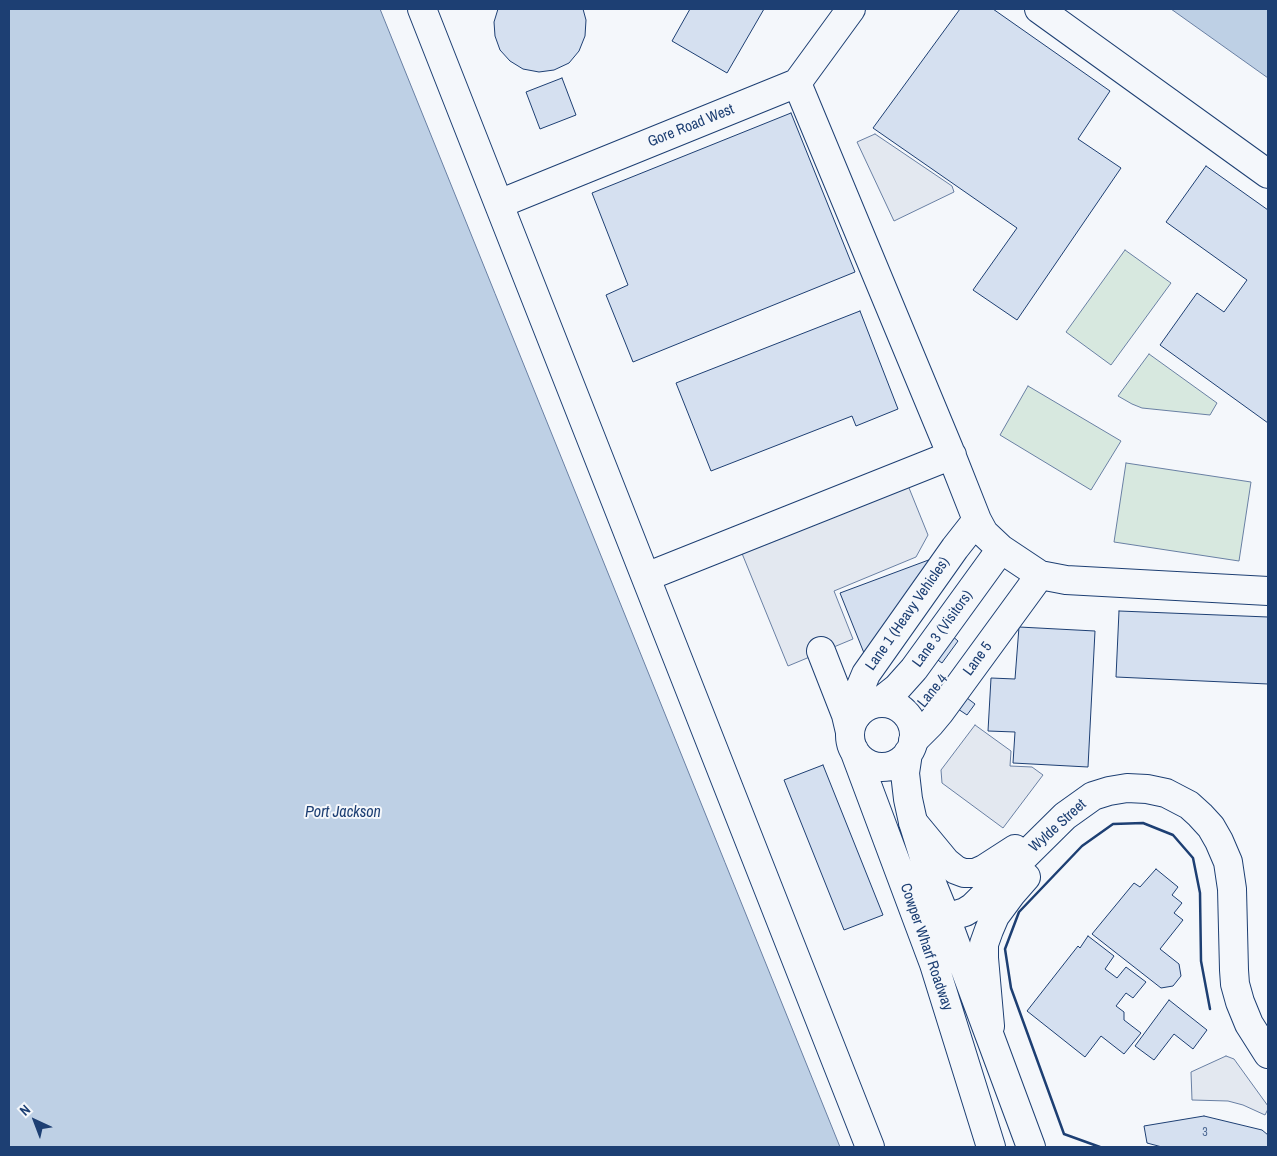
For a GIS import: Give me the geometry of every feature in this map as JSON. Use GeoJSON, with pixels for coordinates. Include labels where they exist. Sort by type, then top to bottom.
{"type":"FeatureCollection","features":[{"type":"Feature","properties":{"kind":"street"},"geometry":{"type":"LineString","coordinates":[[422,9],[870,1147]]}},
{"type":"Feature","properties":{"kind":"street"},"geometry":{"type":"LineString","coordinates":[[851,9],[797,83],[952,456],[988,535],[1032,570],[1066,580],[1268,591]]}},
{"type":"Feature","properties":{"kind":"street"},"geometry":{"type":"LineString","coordinates":[[1039,9],[1268,174]]}},
{"type":"Feature","properties":{"kind":"street","name":"Gore Road West"},"geometry":{"type":"LineString","coordinates":[[499,204],[797,83]]}},
{"type":"Feature","properties":{"kind":"street"},"geometry":{"type":"LineString","coordinates":[[646,577],[952,456]]}},
{"type":"Feature","properties":{"kind":"street","name":"Lane 1 (Heavy Vehicles)"},"geometry":{"type":"LineString","coordinates":[[860,723],[859,694],[866,674],[955,548],[988,535]]}},
{"type":"Feature","properties":{"kind":"street","name":"Lane 3 (Visitors)"},"geometry":{"type":"LineString","coordinates":[[860,723],[914,669],[988,535]]}},
{"type":"Feature","properties":{"kind":"street","name":"Lane 4"},"geometry":{"type":"LineString","coordinates":[[910,738],[948,673],[1032,570]]}},
{"type":"Feature","properties":{"kind":"street","name":"Cowper Wharf Roadway"},"geometry":{"type":"LineString","coordinates":[[821,651],[846,715],[860,723],[933,923],[992,1044],[1031,1147]]}},
{"type":"Feature","properties":{"kind":"street"},"geometry":{"type":"LineString","coordinates":[[888,704],[904,712],[910,738],[904,757],[896,763],[886,766],[870,764],[857,755],[860,723],[888,704]]}},
{"type":"Feature","properties":{"kind":"street","name":"Cowper Wharf Roadway"},"geometry":{"type":"LineString","coordinates":[[910,738],[905,768],[906,784],[913,822],[933,886],[934,964],[991,1147]]}},
{"type":"Feature","properties":{"kind":"street","name":"Wylde Street"},"geometry":{"type":"LineString","coordinates":[[933,923],[965,912],[973,907],[1053,828],[1093,796],[1127,788],[1147,789],[1166,793],[1189,804],[1211,827],[1228,862],[1232,889],[1235,984],[1249,1024],[1268,1054]]}},
{"type":"Feature","properties":{"kind":"street"},"geometry":{"type":"LineString","coordinates":[[913,822],[946,862],[956,870],[964,873],[974,873],[984,869],[1053,828]]}},
{"type":"Feature","properties":{"kind":"street"},"geometry":{"type":"LineString","coordinates":[[992,1044],[984,958],[986,936],[1003,904],[1039,860],[1053,828]]}},
{"type":"Feature","properties":{"kind":"shaded area"},"geometry":{"type":"Polygon","coordinates":[[[875,134],[952,186],[954,192],[894,221],[857,142],[875,134]]]}},
{"type":"Feature","properties":{"kind":"shaded area"},"geometry":{"type":"Polygon","coordinates":[[[1125,250],[1171,283],[1111,365],[1066,332],[1125,250]]]}},
{"type":"Feature","properties":{"kind":"shaded area"},"geometry":{"type":"Polygon","coordinates":[[[1149,354],[1217,403],[1210,415],[1142,408],[1118,396],[1149,354]]]}},
{"type":"Feature","properties":{"kind":"shaded area"},"geometry":{"type":"Polygon","coordinates":[[[1028,386],[1121,441],[1091,490],[1000,435],[1028,386]]]}},
{"type":"Feature","properties":{"kind":"shaded area"},"geometry":{"type":"Polygon","coordinates":[[[1126,463],[1251,482],[1239,561],[1114,542],[1126,463]]]}},
{"type":"Feature","properties":{"kind":"shaded area"},"geometry":{"type":"Polygon","coordinates":[[[907,483],[928,535],[916,557],[834,591],[853,639],[788,666],[741,551],[907,483]]]}},
{"type":"Feature","properties":{"kind":"shaded area"},"geometry":{"type":"Polygon","coordinates":[[[975,725],[1011,751],[1010,766],[1032,767],[1043,775],[1003,828],[942,783],[941,770],[975,725]]]}},
{"type":"Feature","properties":{"kind":"shaded area"},"geometry":{"type":"Polygon","coordinates":[[[1226,1056],[1234,1059],[1268,1106],[1265,1115],[1243,1105],[1228,1101],[1192,1100],[1191,1072],[1226,1056]]]}},
{"type":"Feature","properties":{"kind":"water","name":"Port Jackson"},"geometry":{"type":"Polygon","coordinates":[[[9,9],[380,9],[840,1147],[9,1147],[9,9]]]}},
{"type":"Feature","properties":{"kind":"water"},"geometry":{"type":"Polygon","coordinates":[[[1171,9],[1268,9],[1268,78],[1171,9]]]}},
{"type":"Feature","properties":{"kind":"building"},"geometry":{"type":"Polygon","coordinates":[[[498,9],[583,9],[586,20],[585,36],[579,51],[569,63],[554,70],[539,72],[523,69],[510,61],[500,50],[495,36],[494,22],[498,9]]]}},
{"type":"Feature","properties":{"kind":"building"},"geometry":{"type":"Polygon","coordinates":[[[690,9],[764,9],[727,73],[672,41],[690,9]]]}},
{"type":"Feature","properties":{"kind":"building"},"geometry":{"type":"Polygon","coordinates":[[[960,9],[993,9],[1110,91],[1078,139],[1121,168],[1017,320],[973,290],[1017,228],[873,128],[960,9]]]}},
{"type":"Feature","properties":{"kind":"building"},"geometry":{"type":"Polygon","coordinates":[[[562,78],[576,115],[540,129],[526,92],[562,78]]]}},
{"type":"Feature","properties":{"kind":"building"},"geometry":{"type":"Polygon","coordinates":[[[791,113],[855,272],[633,362],[606,295],[628,285],[592,193],[791,113]]]}},
{"type":"Feature","properties":{"kind":"building"},"geometry":{"type":"Polygon","coordinates":[[[1206,166],[1268,210],[1268,423],[1160,345],[1197,293],[1224,312],[1247,280],[1166,222],[1206,166]]]}},
{"type":"Feature","properties":{"kind":"building"},"geometry":{"type":"Polygon","coordinates":[[[860,311],[898,409],[856,426],[852,416],[711,471],[676,383],[860,311]]]}},
{"type":"Feature","properties":{"kind":"building"},"geometry":{"type":"Polygon","coordinates":[[[942,555],[866,658],[840,593],[942,555]]]}},
{"type":"Feature","properties":{"kind":"building"},"geometry":{"type":"Polygon","coordinates":[[[1119,611],[1268,617],[1268,684],[1116,677],[1119,611]]]}},
{"type":"Feature","properties":{"kind":"building"},"geometry":{"type":"Polygon","coordinates":[[[1019,627],[1095,631],[1088,767],[1013,763],[1015,732],[988,731],[991,678],[1015,679],[1019,627]]]}},
{"type":"Feature","properties":{"kind":"building"},"geometry":{"type":"Polygon","coordinates":[[[951,635],[958,641],[942,663],[935,658],[951,635]]]}},
{"type":"Feature","properties":{"kind":"building"},"geometry":{"type":"Polygon","coordinates":[[[963,695],[975,704],[967,715],[955,707],[963,695]]]}},
{"type":"Feature","properties":{"kind":"building"},"geometry":{"type":"Polygon","coordinates":[[[823,765],[883,915],[844,930],[784,780],[823,765]]]}},
{"type":"Feature","properties":{"kind":"building"},"geometry":{"type":"Polygon","coordinates":[[[1156,869],[1178,887],[1172,895],[1182,903],[1174,913],[1183,920],[1160,949],[1179,964],[1181,976],[1173,986],[1161,988],[1092,934],[1134,883],[1140,887],[1156,869]]]}},
{"type":"Feature","properties":{"kind":"building"},"geometry":{"type":"Polygon","coordinates":[[[1088,936],[1114,956],[1105,969],[1117,978],[1126,967],[1146,982],[1133,998],[1126,993],[1116,1006],[1124,1012],[1124,1020],[1141,1033],[1124,1054],[1101,1036],[1085,1057],[1027,1011],[1088,936]]]}},
{"type":"Feature","properties":{"kind":"building"},"geometry":{"type":"Polygon","coordinates":[[[1169,1000],[1207,1030],[1193,1049],[1174,1034],[1154,1060],[1135,1046],[1169,1000]]]}},
{"type":"Feature","properties":{"kind":"building"},"geometry":{"type":"Polygon","coordinates":[[[1204,1116],[1262,1130],[1268,1135],[1268,1147],[1162,1147],[1147,1143],[1144,1126],[1204,1116]]]}},
{"type":"Feature","properties":{"kind":"wall"},"geometry":{"type":"LineString","coordinates":[[1100,1147],[1064,1134],[1011,988],[1005,949],[1019,912],[1082,846],[1113,824],[1143,823],[1173,835],[1193,858],[1200,893],[1201,961],[1210,1009]]}}]}
